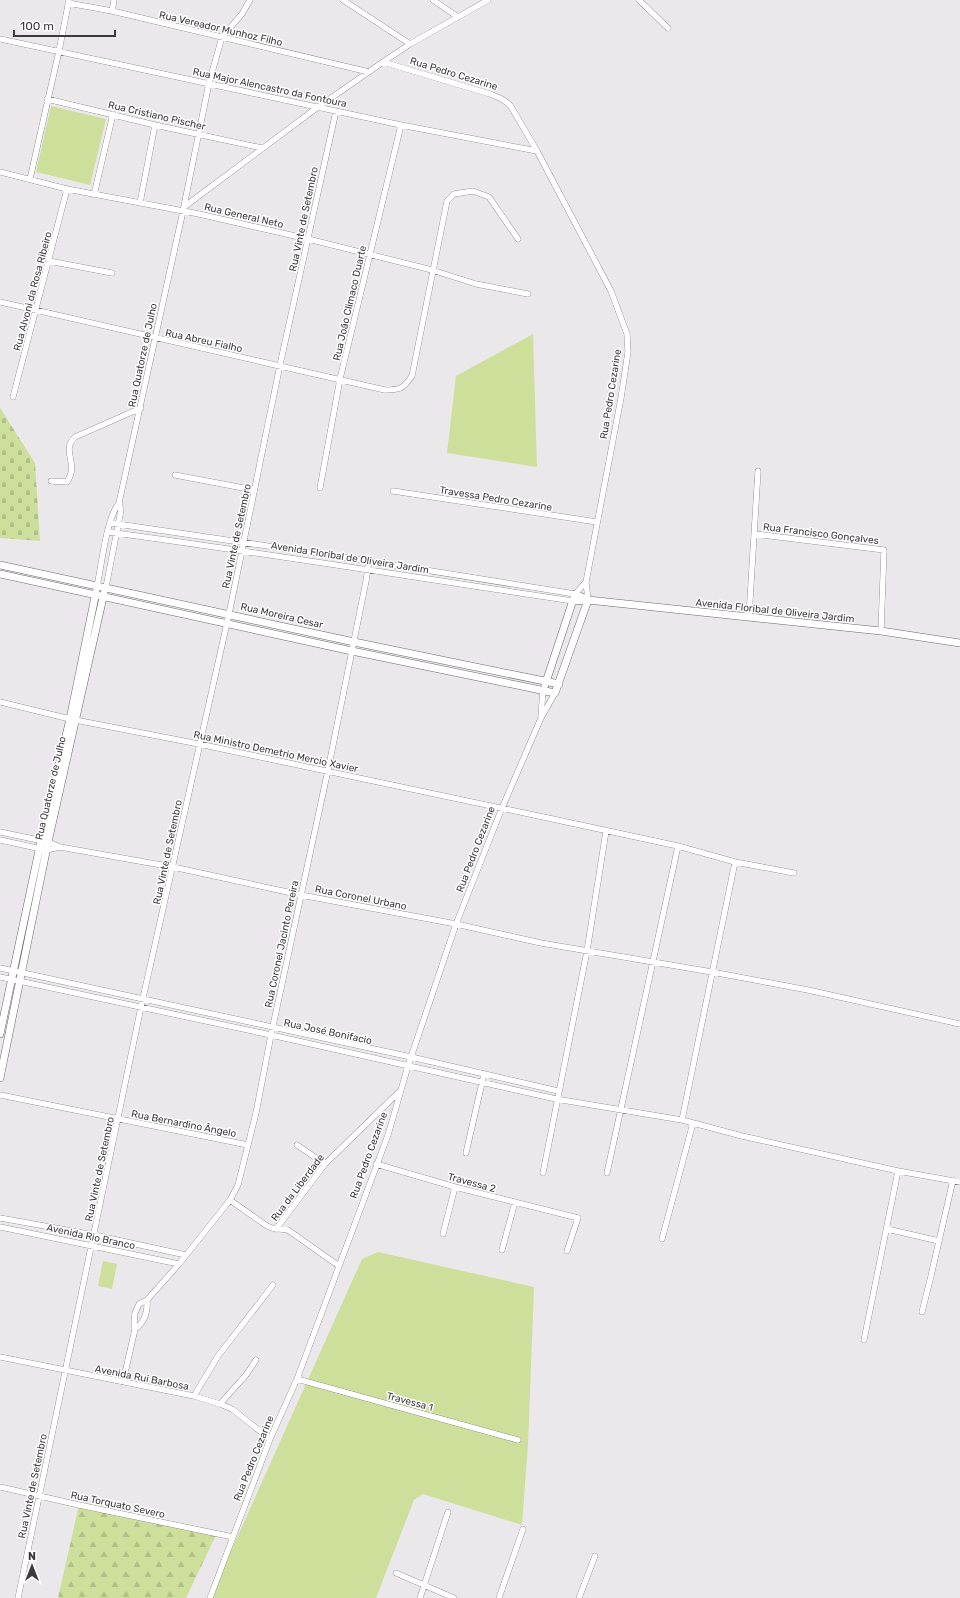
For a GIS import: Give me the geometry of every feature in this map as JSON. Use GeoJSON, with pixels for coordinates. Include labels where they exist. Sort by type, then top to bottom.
{"type":"FeatureCollection","features":[{"type":"Feature","properties":{"kind":"street"},"geometry":{"type":"LineString","coordinates":[[112,11],[114,0]]}},
{"type":"Feature","properties":{"kind":"street"},"geometry":{"type":"LineString","coordinates":[[222,37],[242,14],[250,0]]}},
{"type":"Feature","properties":{"kind":"street"},"geometry":{"type":"LineString","coordinates":[[343,0],[410,44]]}},
{"type":"Feature","properties":{"kind":"street"},"geometry":{"type":"LineString","coordinates":[[433,0],[458,17]]}},
{"type":"Feature","properties":{"kind":"street"},"geometry":{"type":"LineString","coordinates":[[184,209],[262,148],[383,62],[410,44],[488,0]]}},
{"type":"Feature","properties":{"kind":"street"},"geometry":{"type":"LineString","coordinates":[[640,0],[668,28]]}},
{"type":"Feature","properties":{"kind":"street"},"geometry":{"type":"LineString","coordinates":[[30,179],[69,2]]}},
{"type":"Feature","properties":{"kind":"street","name":"Rua Vereador Munhoz Filho"},"geometry":{"type":"LineString","coordinates":[[69,2],[369,72]]}},
{"type":"Feature","properties":{"kind":"street","name":"Rua Quatorze de Julho"},"geometry":{"type":"LineString","coordinates":[[0,1078],[2,1057],[13,1016],[22,973],[24,943],[85,663],[88,630],[108,532],[114,509],[119,503],[141,408],[184,209],[209,83],[222,37]]}},
{"type":"Feature","properties":{"kind":"street","name":"Rua Major Alencastro da Fontoura"},"geometry":{"type":"LineString","coordinates":[[0,39],[401,125],[537,151]]}},
{"type":"Feature","properties":{"kind":"street","name":"Rua Pedro Cezarine"},"geometry":{"type":"LineString","coordinates":[[383,62],[490,94],[502,99],[510,105],[537,151],[611,291],[627,334],[628,352],[621,398],[586,582],[574,598],[559,642],[543,690],[540,718]]}},
{"type":"Feature","properties":{"kind":"street","name":"Rua Cristiano Pischer"},"geometry":{"type":"LineString","coordinates":[[48,99],[155,125],[262,148]]}},
{"type":"Feature","properties":{"kind":"street","name":"Rua Vinte de Setembro"},"geometry":{"type":"LineString","coordinates":[[18,1598],[141,1007],[229,614],[280,365],[336,111]]}},
{"type":"Feature","properties":{"kind":"street"},"geometry":{"type":"LineString","coordinates":[[94,195],[113,114]]}},
{"type":"Feature","properties":{"kind":"street"},"geometry":{"type":"LineString","coordinates":[[140,203],[155,125]]}},
{"type":"Feature","properties":{"kind":"street","name":"Rua João Climaco Duarte"},"geometry":{"type":"LineString","coordinates":[[320,488],[340,379],[401,125]]}},
{"type":"Feature","properties":{"kind":"street","name":"Rua General Neto"},"geometry":{"type":"LineString","coordinates":[[0,172],[94,195],[184,209],[370,254],[432,270],[476,284],[528,294]]}},
{"type":"Feature","properties":{"kind":"street","name":"Rua Alvoni da Rosa Ribeiro"},"geometry":{"type":"LineString","coordinates":[[13,397],[67,189]]}},
{"type":"Feature","properties":{"kind":"street"},"geometry":{"type":"LineString","coordinates":[[432,270],[447,201],[454,194],[473,191],[489,197],[518,239]]}},
{"type":"Feature","properties":{"kind":"street"},"geometry":{"type":"LineString","coordinates":[[49,261],[112,273]]}},
{"type":"Feature","properties":{"kind":"street","name":"Rua Abreu Fialho"},"geometry":{"type":"LineString","coordinates":[[0,302],[385,390],[397,390],[405,386],[412,376],[432,270]]}},
{"type":"Feature","properties":{"kind":"street"},"geometry":{"type":"LineString","coordinates":[[52,481],[67,482],[71,476],[73,468],[68,448],[70,442],[75,437],[141,408]]}},
{"type":"Feature","properties":{"kind":"street"},"geometry":{"type":"LineString","coordinates":[[749,616],[758,471]]}},
{"type":"Feature","properties":{"kind":"street"},"geometry":{"type":"LineString","coordinates":[[175,475],[254,490]]}},
{"type":"Feature","properties":{"kind":"street","name":"Travessa Pedro Cezarine"},"geometry":{"type":"LineString","coordinates":[[393,491],[597,522]]}},
{"type":"Feature","properties":{"kind":"street","name":"Rua Quatorze de Julho"},"geometry":{"type":"LineString","coordinates":[[85,663],[96,632],[106,587],[121,510],[119,503]]}},
{"type":"Feature","properties":{"kind":"street","name":"Avenida Floribal de Oliveira Jardim"},"geometry":{"type":"LineString","coordinates":[[111,523],[369,561],[574,598]]}},
{"type":"Feature","properties":{"kind":"street","name":"Avenida Floribal de Oliveira Jardim"},"geometry":{"type":"LineString","coordinates":[[108,532],[316,561],[368,571],[588,600],[881,631],[960,643]]}},
{"type":"Feature","properties":{"kind":"street"},"geometry":{"type":"LineString","coordinates":[[179,542],[180,533]]}},
{"type":"Feature","properties":{"kind":"street","name":"Rua Francisco Gonçalves"},"geometry":{"type":"LineString","coordinates":[[755,534],[884,550],[881,631]]}},
{"type":"Feature","properties":{"kind":"street"},"geometry":{"type":"LineString","coordinates":[[316,561],[318,553]]}},
{"type":"Feature","properties":{"kind":"street","name":"Rua Coronel Jacinto Pereira"},"geometry":{"type":"LineString","coordinates":[[123,1382],[135,1328],[134,1313],[139,1304],[147,1300],[179,1264],[230,1200],[238,1185],[256,1114],[300,894],[328,770],[369,561]]}},
{"type":"Feature","properties":{"kind":"street","name":"Rua Moreira Cesar"},"geometry":{"type":"LineString","coordinates":[[0,565],[354,642],[559,684]]}},
{"type":"Feature","properties":{"kind":"street"},"geometry":{"type":"LineString","coordinates":[[102,566],[109,568]]}},
{"type":"Feature","properties":{"kind":"street","name":"Rua Moreira Cesar"},"geometry":{"type":"LineString","coordinates":[[0,574],[227,622],[352,651],[555,693]]}},
{"type":"Feature","properties":{"kind":"street"},"geometry":{"type":"LineString","coordinates":[[586,582],[588,600]]}},
{"type":"Feature","properties":{"kind":"street","name":"Rua Pedro Cezarine"},"geometry":{"type":"LineString","coordinates":[[210,1598],[270,1439],[297,1380],[388,1135],[408,1066],[456,924],[502,808],[540,718],[559,684],[588,600]]}},
{"type":"Feature","properties":{"kind":"street"},"geometry":{"type":"LineString","coordinates":[[88,630],[96,632]]}},
{"type":"Feature","properties":{"kind":"street"},"geometry":{"type":"LineString","coordinates":[[559,642],[572,646]]}},
{"type":"Feature","properties":{"kind":"street","name":"Rua Ministro Demetrio Mercio Xavier"},"geometry":{"type":"LineString","coordinates":[[0,702],[73,719],[328,770],[678,846],[736,862],[794,873]]}},
{"type":"Feature","properties":{"kind":"street"},"geometry":{"type":"LineString","coordinates":[[543,1173],[556,1099],[587,951],[606,831]]}},
{"type":"Feature","properties":{"kind":"street","name":"Rua Coronel Urbano"},"geometry":{"type":"LineString","coordinates":[[0,832],[44,846]]}},
{"type":"Feature","properties":{"kind":"street","name":"Rua Coronel Urbano"},"geometry":{"type":"LineString","coordinates":[[0,840],[60,847],[173,867],[300,894],[456,924],[541,943],[808,990],[960,1024]]}},
{"type":"Feature","properties":{"kind":"street"},"geometry":{"type":"LineString","coordinates":[[607,1172],[678,846]]}},
{"type":"Feature","properties":{"kind":"street"},"geometry":{"type":"LineString","coordinates":[[682,1120],[736,862]]}},
{"type":"Feature","properties":{"kind":"street","name":"Rua Quatorze de Julho"},"geometry":{"type":"LineString","coordinates":[[0,1034],[14,971],[24,943]]}},
{"type":"Feature","properties":{"kind":"street","name":"Rua José Bonifacio"},"geometry":{"type":"LineString","coordinates":[[0,968],[411,1057],[558,1091]]}},
{"type":"Feature","properties":{"kind":"street","name":"Rua José Bonifacio"},"geometry":{"type":"LineString","coordinates":[[0,976],[556,1099],[682,1120],[898,1171],[960,1182]]}},
{"type":"Feature","properties":{"kind":"street"},"geometry":{"type":"LineString","coordinates":[[5,1014],[13,1016]]}},
{"type":"Feature","properties":{"kind":"street"},"geometry":{"type":"LineString","coordinates":[[466,1153],[484,1074]]}},
{"type":"Feature","properties":{"kind":"street"},"geometry":{"type":"LineString","coordinates":[[511,1089],[513,1081]]}},
{"type":"Feature","properties":{"kind":"street","name":"Rua da Liberdade"},"geometry":{"type":"LineString","coordinates":[[276,1229],[324,1164],[401,1090]]}},
{"type":"Feature","properties":{"kind":"street","name":"Rua Bernardino Ângelo"},"geometry":{"type":"LineString","coordinates":[[0,1095],[248,1145]]}},
{"type":"Feature","properties":{"kind":"street"},"geometry":{"type":"LineString","coordinates":[[662,1239],[692,1123]]}},
{"type":"Feature","properties":{"kind":"street"},"geometry":{"type":"LineString","coordinates":[[297,1145],[324,1164]]}},
{"type":"Feature","properties":{"kind":"street","name":"Travessa 2"},"geometry":{"type":"LineString","coordinates":[[376,1164],[455,1187],[578,1218],[567,1251]]}},
{"type":"Feature","properties":{"kind":"street"},"geometry":{"type":"LineString","coordinates":[[864,1340],[898,1171]]}},
{"type":"Feature","properties":{"kind":"street"},"geometry":{"type":"LineString","coordinates":[[922,1312],[953,1180]]}},
{"type":"Feature","properties":{"kind":"street"},"geometry":{"type":"LineString","coordinates":[[443,1234],[455,1187]]}},
{"type":"Feature","properties":{"kind":"street"},"geometry":{"type":"LineString","coordinates":[[230,1200],[268,1226],[276,1229],[288,1230],[339,1266]]}},
{"type":"Feature","properties":{"kind":"street"},"geometry":{"type":"LineString","coordinates":[[502,1250],[515,1202]]}},
{"type":"Feature","properties":{"kind":"street","name":"Avenida Rio Branco"},"geometry":{"type":"LineString","coordinates":[[0,1218],[94,1235],[186,1255]]}},
{"type":"Feature","properties":{"kind":"street","name":"Avenida Rio Branco"},"geometry":{"type":"LineString","coordinates":[[0,1227],[179,1264]]}},
{"type":"Feature","properties":{"kind":"street"},"geometry":{"type":"LineString","coordinates":[[887,1229],[939,1242]]}},
{"type":"Feature","properties":{"kind":"street"},"geometry":{"type":"LineString","coordinates":[[194,1396],[218,1356],[273,1285]]}},
{"type":"Feature","properties":{"kind":"street","name":"Rua Coronel Jacinto Pereira"},"geometry":{"type":"LineString","coordinates":[[135,1328],[141,1324],[148,1309],[147,1300]]}},
{"type":"Feature","properties":{"kind":"street","name":"Avenida Rui Barbosa"},"geometry":{"type":"LineString","coordinates":[[0,1357],[194,1396],[220,1404],[242,1415],[270,1439]]}},
{"type":"Feature","properties":{"kind":"street"},"geometry":{"type":"LineString","coordinates":[[220,1404],[246,1375],[256,1360]]}},
{"type":"Feature","properties":{"kind":"street","name":"Travessa 1"},"geometry":{"type":"LineString","coordinates":[[297,1380],[518,1440]]}},
{"type":"Feature","properties":{"kind":"street","name":"Rua Torquato Severo"},"geometry":{"type":"LineString","coordinates":[[0,1487],[233,1537]]}},
{"type":"Feature","properties":{"kind":"street"},"geometry":{"type":"LineString","coordinates":[[420,1598],[448,1512]]}},
{"type":"Feature","properties":{"kind":"street"},"geometry":{"type":"LineString","coordinates":[[498,1598],[523,1529]]}},
{"type":"Feature","properties":{"kind":"street"},"geometry":{"type":"LineString","coordinates":[[578,1598],[595,1556]]}},
{"type":"Feature","properties":{"kind":"street"},"geometry":{"type":"LineString","coordinates":[[396,1573],[454,1598]]}},
{"type":"Feature","properties":{"kind":"green space"},"geometry":{"type":"Polygon","coordinates":[[[51,106],[106,119],[90,185],[36,172],[51,106]]]}},
{"type":"Feature","properties":{"kind":"green space"},"geometry":{"type":"Polygon","coordinates":[[[533,334],[537,467],[447,453],[456,376],[533,334]]]}},
{"type":"Feature","properties":{"kind":"green space"},"geometry":{"type":"Polygon","coordinates":[[[0,408],[35,463],[40,541],[0,538],[0,408]]]}},
{"type":"Feature","properties":{"kind":"green space"},"geometry":{"type":"Polygon","coordinates":[[[378,1252],[534,1287],[528,1445],[522,1525],[423,1494],[414,1500],[376,1598],[210,1598],[362,1259],[378,1252]]]}},
{"type":"Feature","properties":{"kind":"green space"},"geometry":{"type":"Polygon","coordinates":[[[103,1261],[117,1264],[112,1289],[98,1286],[103,1261]]]}},
{"type":"Feature","properties":{"kind":"green space"},"geometry":{"type":"Polygon","coordinates":[[[79,1505],[217,1533],[186,1598],[58,1598],[79,1505]]]}}]}
